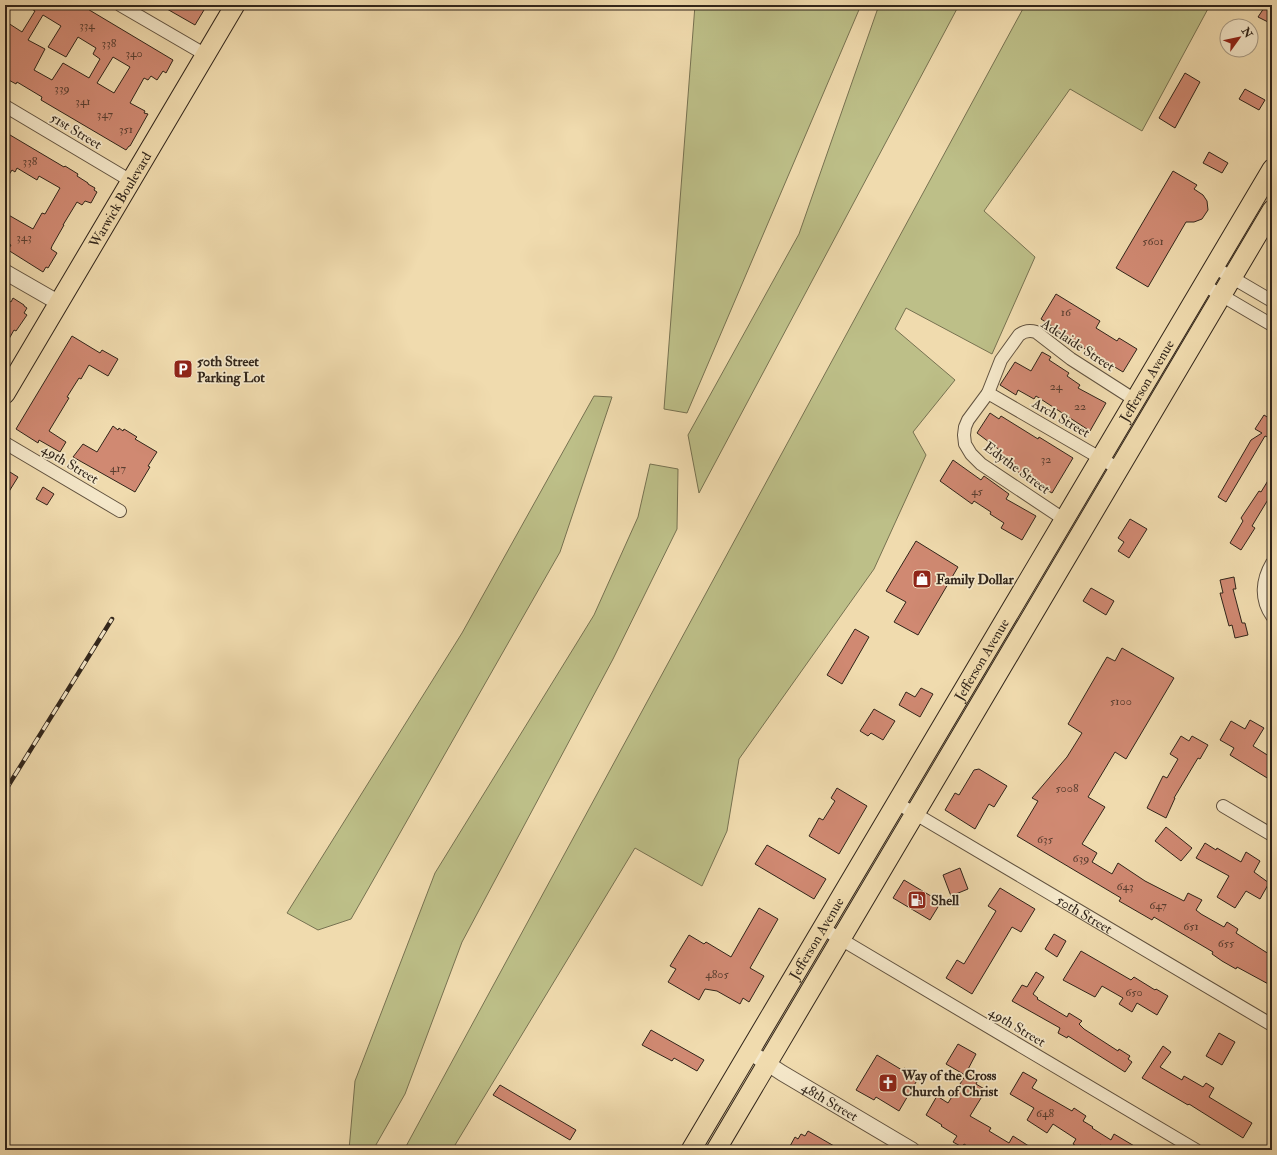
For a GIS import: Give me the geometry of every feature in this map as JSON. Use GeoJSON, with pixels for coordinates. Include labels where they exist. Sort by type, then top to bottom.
{"type":"FeatureCollection","features":[{"type":"Feature","properties":{"kind":"main road","name":"Warwick Boulevard"},"geometry":{"type":"LineString","coordinates":[[5,394],[235,5]]}},
{"type":"Feature","properties":{"kind":"main road","name":"Jefferson Avenue"},"geometry":{"type":"LineString","coordinates":[[691,1150],[1272,169]]}},
{"type":"Feature","properties":{"kind":"main road","name":"Jefferson Avenue"},"geometry":{"type":"LineString","coordinates":[[716,1150],[1272,210]]}},
{"type":"Feature","properties":{"kind":"street"},"geometry":{"type":"LineString","coordinates":[[120,5],[206,55]]}},
{"type":"Feature","properties":{"kind":"street","name":"51st Street"},"geometry":{"type":"LineString","coordinates":[[5,106],[131,181]]}},
{"type":"Feature","properties":{"kind":"street"},"geometry":{"type":"LineString","coordinates":[[1214,268],[1272,301]]}},
{"type":"Feature","properties":{"kind":"street"},"geometry":{"type":"LineString","coordinates":[[5,272],[59,303]]}},
{"type":"Feature","properties":{"kind":"street"},"geometry":{"type":"LineString","coordinates":[[1204,285],[1272,326]]}},
{"type":"Feature","properties":{"kind":"street","name":"Adelaide Street"},"geometry":{"type":"LineString","coordinates":[[988,393],[1002,360],[1019,335],[1030,330],[1036,332],[1072,359],[1135,400]]}},
{"type":"Feature","properties":{"kind":"street","name":"Arch Street"},"geometry":{"type":"LineString","coordinates":[[988,393],[1119,469]]}},
{"type":"Feature","properties":{"kind":"street","name":"Edythe Street"},"geometry":{"type":"LineString","coordinates":[[988,393],[968,420],[964,434],[965,444],[971,454],[981,464],[1065,520]]}},
{"type":"Feature","properties":{"kind":"street","name":"49th Street"},"geometry":{"type":"LineString","coordinates":[[5,443],[120,511]]}},
{"type":"Feature","properties":{"kind":"street"},"geometry":{"type":"LineString","coordinates":[[1272,563],[1264,580],[1264,598],[1272,616]]}},
{"type":"Feature","properties":{"kind":"street","name":"50th Street"},"geometry":{"type":"LineString","coordinates":[[897,803],[1272,1026]]}},
{"type":"Feature","properties":{"kind":"street"},"geometry":{"type":"LineString","coordinates":[[1223,806],[1272,835]]}},
{"type":"Feature","properties":{"kind":"street","name":"49th Street"},"geometry":{"type":"LineString","coordinates":[[822,928],[1196,1150]]}},
{"type":"Feature","properties":{"kind":"street","name":"48th Street"},"geometry":{"type":"LineString","coordinates":[[750,1052],[912,1150]]}},
{"type":"Feature","properties":{"kind":"green space"},"geometry":{"type":"Polygon","coordinates":[[[695,5],[861,5],[687,413],[664,409],[695,5]]]}},
{"type":"Feature","properties":{"kind":"green space"},"geometry":{"type":"Polygon","coordinates":[[[879,5],[959,5],[699,493],[688,435],[799,234],[879,5]]]}},
{"type":"Feature","properties":{"kind":"green space"},"geometry":{"type":"Polygon","coordinates":[[[1025,5],[1210,5],[1142,131],[1070,89],[984,211],[1035,257],[992,354],[906,308],[895,329],[955,380],[913,432],[926,455],[874,569],[739,759],[727,831],[702,886],[635,848],[452,1150],[404,1150],[1025,5]]]}},
{"type":"Feature","properties":{"kind":"green space"},"geometry":{"type":"Polygon","coordinates":[[[594,396],[612,397],[560,552],[351,919],[318,930],[287,913],[462,633],[594,396]]]}},
{"type":"Feature","properties":{"kind":"green space"},"geometry":{"type":"Polygon","coordinates":[[[650,464],[678,469],[677,529],[613,659],[462,942],[405,1094],[373,1150],[349,1150],[355,1081],[435,873],[594,615],[638,517],[650,464]]]}},
{"type":"Feature","properties":{"kind":"building"},"geometry":{"type":"Polygon","coordinates":[[[25,5],[81,5],[173,60],[166,73],[163,71],[157,80],[151,76],[148,80],[144,78],[130,103],[145,111],[144,113],[148,114],[130,146],[126,150],[41,100],[42,97],[17,82],[16,84],[5,78],[5,21],[22,32],[35,11],[25,5]],[[43,15],[28,40],[45,49],[34,70],[52,80],[63,63],[89,78],[100,59],[93,54],[96,48],[78,37],[66,57],[48,47],[61,26],[43,15]],[[113,57],[97,83],[114,93],[130,67],[113,57]]]}},
{"type":"Feature","properties":{"kind":"building"},"geometry":{"type":"Polygon","coordinates":[[[160,5],[207,5],[195,25],[160,5]]]}},
{"type":"Feature","properties":{"kind":"building"},"geometry":{"type":"Polygon","coordinates":[[[1266,5],[1272,5],[1272,24],[1258,17],[1266,5]]]}},
{"type":"Feature","properties":{"kind":"building"},"geometry":{"type":"Polygon","coordinates":[[[1185,73],[1200,82],[1175,128],[1159,118],[1185,73]]]}},
{"type":"Feature","properties":{"kind":"building"},"geometry":{"type":"Polygon","coordinates":[[[1245,89],[1265,100],[1259,110],[1239,99],[1245,89]]]}},
{"type":"Feature","properties":{"kind":"building"},"geometry":{"type":"Polygon","coordinates":[[[5,132],[78,174],[77,176],[95,188],[94,190],[97,192],[91,203],[85,201],[82,205],[77,202],[52,246],[51,249],[57,253],[48,268],[46,267],[43,272],[8,250],[11,245],[5,242],[5,213],[33,229],[42,213],[45,214],[60,188],[39,176],[37,180],[17,168],[15,172],[12,170],[5,181],[5,132]]]}},
{"type":"Feature","properties":{"kind":"building"},"geometry":{"type":"Polygon","coordinates":[[[1209,152],[1228,163],[1222,173],[1203,163],[1209,152]]]}},
{"type":"Feature","properties":{"kind":"building"},"geometry":{"type":"Polygon","coordinates":[[[1173,171],[1197,185],[1194,189],[1203,195],[1207,201],[1208,210],[1202,219],[1194,222],[1186,222],[1148,287],[1116,268],[1173,171]]]}},
{"type":"Feature","properties":{"kind":"building"},"geometry":{"type":"Polygon","coordinates":[[[1056,294],[1100,321],[1096,328],[1117,341],[1119,338],[1137,349],[1123,372],[1066,337],[1067,336],[1041,319],[1056,294]]]}},
{"type":"Feature","properties":{"kind":"building"},"geometry":{"type":"Polygon","coordinates":[[[5,298],[11,302],[13,298],[24,305],[27,308],[24,313],[27,315],[16,331],[14,330],[5,346],[5,298]]]}},
{"type":"Feature","properties":{"kind":"building"},"geometry":{"type":"Polygon","coordinates":[[[72,336],[100,353],[102,350],[118,359],[108,376],[89,365],[81,379],[79,378],[67,397],[69,398],[49,431],[66,442],[60,452],[39,440],[38,443],[16,429],[72,336]]]}},
{"type":"Feature","properties":{"kind":"building"},"geometry":{"type":"Polygon","coordinates":[[[1042,352],[1051,357],[1049,360],[1069,373],[1067,376],[1080,385],[1078,388],[1106,403],[1090,431],[1036,396],[1034,399],[1018,390],[1016,395],[1000,385],[1015,362],[1031,371],[1042,352]]]}},
{"type":"Feature","properties":{"kind":"building"},"geometry":{"type":"Polygon","coordinates":[[[990,413],[999,419],[1001,416],[1038,439],[1039,437],[1073,458],[1052,493],[1034,483],[997,457],[1001,451],[977,433],[990,413]]]}},
{"type":"Feature","properties":{"kind":"building"},"geometry":{"type":"Polygon","coordinates":[[[1264,415],[1272,420],[1272,439],[1265,436],[1226,502],[1218,497],[1251,440],[1262,433],[1255,429],[1264,415]]]}},
{"type":"Feature","properties":{"kind":"building"},"geometry":{"type":"Polygon","coordinates":[[[113,426],[118,430],[119,428],[123,431],[124,429],[137,437],[135,439],[157,452],[135,492],[73,457],[83,444],[97,452],[113,426]]]}},
{"type":"Feature","properties":{"kind":"building"},"geometry":{"type":"Polygon","coordinates":[[[953,460],[981,480],[984,476],[1009,494],[1006,499],[1036,516],[1022,540],[1001,528],[1004,523],[990,514],[991,512],[974,501],[972,504],[940,481],[953,460]]]}},
{"type":"Feature","properties":{"kind":"building"},"geometry":{"type":"Polygon","coordinates":[[[5,469],[18,477],[5,498],[5,469]]]}},
{"type":"Feature","properties":{"kind":"building"},"geometry":{"type":"Polygon","coordinates":[[[1272,474],[1272,493],[1252,526],[1255,528],[1241,550],[1230,543],[1243,521],[1241,518],[1259,491],[1261,492],[1272,474]]]}},
{"type":"Feature","properties":{"kind":"building"},"geometry":{"type":"Polygon","coordinates":[[[43,487],[54,494],[47,505],[36,499],[43,487]]]}},
{"type":"Feature","properties":{"kind":"building"},"geometry":{"type":"Polygon","coordinates":[[[1130,519],[1147,529],[1129,558],[1118,551],[1124,542],[1118,538],[1130,519]]]}},
{"type":"Feature","properties":{"kind":"building","name":"Family Dollar"},"geometry":{"type":"Polygon","coordinates":[[[916,541],[958,567],[918,635],[894,622],[906,602],[886,591],[916,541]]]}},
{"type":"Feature","properties":{"kind":"building"},"geometry":{"type":"Polygon","coordinates":[[[1234,577],[1236,589],[1233,589],[1242,623],[1245,623],[1248,635],[1235,638],[1232,625],[1229,626],[1220,593],[1223,593],[1220,580],[1234,577]]]}},
{"type":"Feature","properties":{"kind":"building"},"geometry":{"type":"Polygon","coordinates":[[[1091,588],[1114,601],[1106,615],[1083,601],[1091,588]]]}},
{"type":"Feature","properties":{"kind":"building"},"geometry":{"type":"Polygon","coordinates":[[[855,629],[869,637],[842,684],[827,675],[855,629]]]}},
{"type":"Feature","properties":{"kind":"building"},"geometry":{"type":"Polygon","coordinates":[[[1122,648],[1174,678],[1126,759],[1115,752],[1088,797],[1105,807],[1082,844],[1097,853],[1092,862],[1112,874],[1118,863],[1145,881],[1184,901],[1188,893],[1202,900],[1196,910],[1201,914],[1224,927],[1227,922],[1238,929],[1236,933],[1272,956],[1272,986],[1237,967],[1236,969],[1222,961],[1212,954],[1213,952],[1154,917],[1152,920],[1119,901],[1121,898],[1017,836],[1038,801],[1032,798],[1067,757],[1082,733],[1068,724],[1107,657],[1115,661],[1122,648]]]}},
{"type":"Feature","properties":{"kind":"building"},"geometry":{"type":"Polygon","coordinates":[[[921,688],[933,694],[920,717],[899,705],[906,692],[915,697],[921,688]]]}},
{"type":"Feature","properties":{"kind":"building"},"geometry":{"type":"Polygon","coordinates":[[[874,709],[895,721],[883,740],[871,733],[868,736],[860,731],[874,709]]]}},
{"type":"Feature","properties":{"kind":"building"},"geometry":{"type":"Polygon","coordinates":[[[1250,720],[1264,728],[1253,746],[1272,758],[1272,781],[1230,755],[1234,748],[1220,740],[1231,721],[1245,729],[1250,720]]]}},
{"type":"Feature","properties":{"kind":"building"},"geometry":{"type":"Polygon","coordinates":[[[1181,736],[1189,741],[1192,736],[1208,745],[1200,759],[1198,758],[1174,798],[1166,818],[1147,808],[1163,776],[1167,778],[1178,759],[1170,754],[1181,736]]]}},
{"type":"Feature","properties":{"kind":"building"},"geometry":{"type":"Polygon","coordinates":[[[979,769],[1007,786],[994,807],[989,804],[975,829],[945,810],[955,793],[959,795],[974,770],[979,769]]]}},
{"type":"Feature","properties":{"kind":"building"},"geometry":{"type":"Polygon","coordinates":[[[837,788],[867,806],[839,854],[809,836],[819,818],[823,820],[835,801],[831,798],[837,788]]]}},
{"type":"Feature","properties":{"kind":"building"},"geometry":{"type":"Polygon","coordinates":[[[1166,827],[1192,848],[1181,861],[1155,841],[1166,827]]]}},
{"type":"Feature","properties":{"kind":"building"},"geometry":{"type":"Polygon","coordinates":[[[1205,843],[1241,862],[1246,852],[1260,861],[1254,872],[1269,883],[1260,899],[1246,891],[1235,908],[1217,897],[1229,876],[1196,858],[1205,843]]]}},
{"type":"Feature","properties":{"kind":"building"},"geometry":{"type":"Polygon","coordinates":[[[767,845],[826,879],[814,899],[755,864],[767,845]]]}},
{"type":"Feature","properties":{"kind":"building"},"geometry":{"type":"Polygon","coordinates":[[[960,868],[968,889],[951,896],[943,875],[960,868]]]}},
{"type":"Feature","properties":{"kind":"building","name":"Shell"},"geometry":{"type":"Polygon","coordinates":[[[904,880],[941,902],[930,920],[893,898],[904,880]]]}},
{"type":"Feature","properties":{"kind":"building"},"geometry":{"type":"Polygon","coordinates":[[[1000,888],[1035,909],[1021,932],[1012,927],[972,994],[946,978],[957,960],[964,964],[996,911],[988,906],[1000,888]]]}},
{"type":"Feature","properties":{"kind":"building"},"geometry":{"type":"Polygon","coordinates":[[[759,908],[778,919],[750,968],[764,976],[749,1002],[743,998],[740,1004],[717,991],[705,989],[699,1000],[668,982],[676,969],[670,966],[689,935],[704,944],[706,942],[731,957],[759,908]]]}},
{"type":"Feature","properties":{"kind":"building"},"geometry":{"type":"Polygon","coordinates":[[[1054,934],[1066,941],[1057,957],[1045,949],[1054,934]]]}},
{"type":"Feature","properties":{"kind":"building"},"geometry":{"type":"Polygon","coordinates":[[[1081,951],[1131,980],[1134,977],[1168,996],[1157,1015],[1137,1003],[1132,1012],[1119,1004],[1123,998],[1102,986],[1095,997],[1063,980],[1081,951]]]}},
{"type":"Feature","properties":{"kind":"building"},"geometry":{"type":"Polygon","coordinates":[[[1036,972],[1044,977],[1033,994],[1038,998],[1037,999],[1067,1017],[1069,1013],[1082,1021],[1079,1024],[1084,1029],[1118,1051],[1119,1049],[1130,1056],[1128,1059],[1132,1062],[1125,1072],[1068,1036],[1067,1038],[1058,1033],[1060,1028],[1012,1001],[1022,985],[1027,987],[1036,972]]]}},
{"type":"Feature","properties":{"kind":"building"},"geometry":{"type":"Polygon","coordinates":[[[651,1030],[704,1060],[697,1071],[674,1058],[672,1061],[642,1045],[651,1030]]]}},
{"type":"Feature","properties":{"kind":"building"},"geometry":{"type":"Polygon","coordinates":[[[1219,1033],[1235,1042],[1222,1065],[1206,1056],[1219,1033]]]}},
{"type":"Feature","properties":{"kind":"building"},"geometry":{"type":"Polygon","coordinates":[[[958,1044],[976,1054],[965,1075],[946,1064],[958,1044]]]}},
{"type":"Feature","properties":{"kind":"building"},"geometry":{"type":"Polygon","coordinates":[[[1163,1046],[1171,1052],[1160,1067],[1182,1080],[1184,1076],[1203,1087],[1206,1083],[1214,1088],[1209,1097],[1252,1123],[1243,1138],[1189,1104],[1188,1105],[1142,1078],[1163,1046]]]}},
{"type":"Feature","properties":{"kind":"building","name":"Way of the Cross Church of Christ"},"geometry":{"type":"Polygon","coordinates":[[[877,1055],[902,1070],[904,1068],[919,1077],[899,1111],[876,1097],[874,1100],[856,1090],[877,1055]]]}},
{"type":"Feature","properties":{"kind":"building"},"geometry":{"type":"Polygon","coordinates":[[[1023,1072],[1037,1080],[1032,1088],[1072,1111],[1074,1108],[1086,1116],[1083,1121],[1093,1127],[1092,1128],[1111,1140],[1114,1134],[1141,1150],[1105,1150],[1106,1148],[1100,1145],[1097,1150],[1083,1150],[1073,1144],[1076,1139],[1053,1124],[1047,1133],[1027,1120],[1034,1108],[1010,1094],[1023,1072]]]}},
{"type":"Feature","properties":{"kind":"building"},"geometry":{"type":"Polygon","coordinates":[[[967,1073],[978,1080],[976,1084],[986,1090],[970,1116],[991,1128],[989,1131],[1009,1143],[1013,1136],[1035,1150],[974,1150],[964,1144],[962,1147],[953,1142],[957,1136],[926,1115],[937,1096],[948,1103],[967,1073]]]}},
{"type":"Feature","properties":{"kind":"building"},"geometry":{"type":"Polygon","coordinates":[[[500,1085],[576,1130],[570,1140],[493,1095],[500,1085]]]}},
{"type":"Feature","properties":{"kind":"building"},"geometry":{"type":"Polygon","coordinates":[[[808,1131],[841,1150],[792,1150],[794,1148],[790,1146],[795,1137],[798,1139],[801,1134],[805,1136],[808,1131]]]}},
{"type":"Feature","properties":{"kind":"railway"},"geometry":{"type":"LineString","coordinates":[[5,791],[112,619]]}},
{"type":"Feature","properties":{"kind":"place","name":"50th Street Parking Lot"},"geometry":{"type":"Point","coordinates":[183,369]}},
{"type":"Feature","properties":{"kind":"place","name":"Family Dollar"},"geometry":{"type":"Point","coordinates":[922,579]}},
{"type":"Feature","properties":{"kind":"place","name":"Shell"},"geometry":{"type":"Point","coordinates":[917,900]}},
{"type":"Feature","properties":{"kind":"place","name":"Way of the Cross Church of Christ"},"geometry":{"type":"Point","coordinates":[888,1083]}}]}
